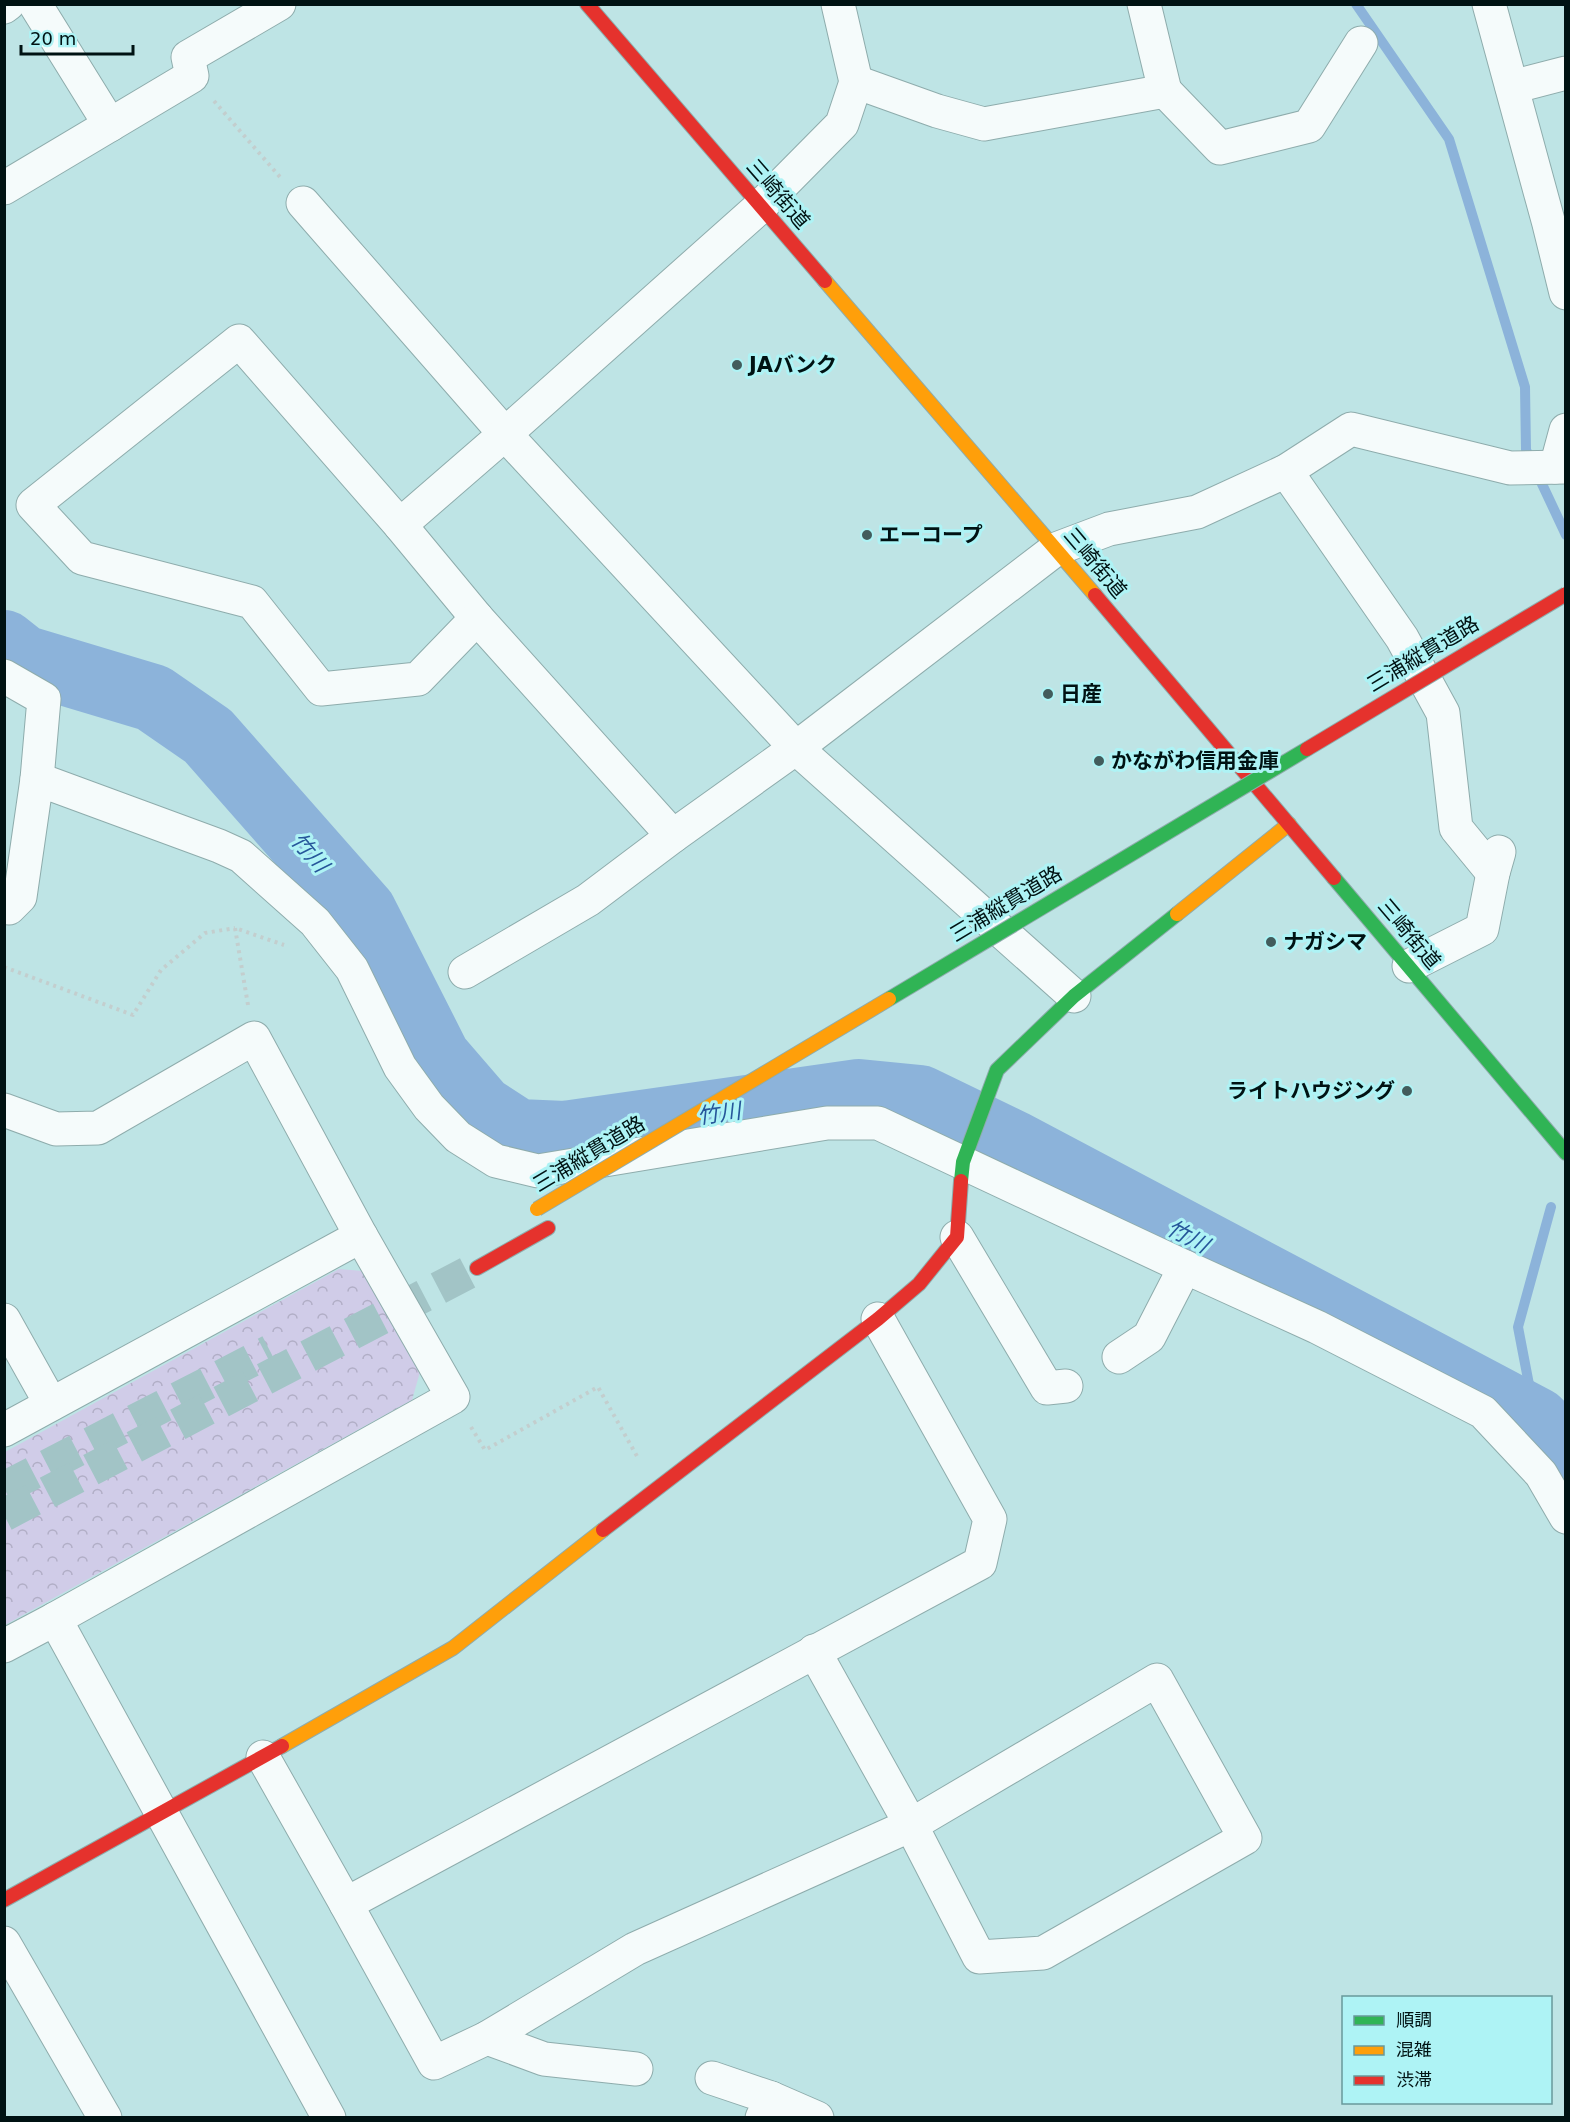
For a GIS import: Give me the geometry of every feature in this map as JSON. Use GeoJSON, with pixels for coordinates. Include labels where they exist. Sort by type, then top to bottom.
{"type":"FeatureCollection","features":[{"type":"Feature","properties":{"kind":"main road","name":"三崎街道"},"geometry":{"type":"LineString","coordinates":[[587,4],[1056,549],[1566,1153]]}},
{"type":"Feature","properties":{"kind":"main road","name":"三浦縦貫道路"},"geometry":{"type":"LineString","coordinates":[[532,1212],[1566,594]]}},
{"type":"Feature","properties":{"kind":"main road","name":"三浦縦貫道路"},"geometry":{"type":"LineString","coordinates":[[1426,703],[1446,691]]}},
{"type":"Feature","properties":{"kind":"main road"},"geometry":{"type":"LineString","coordinates":[[1256,805],[1276,793]]}},
{"type":"Feature","properties":{"kind":"main road"},"geometry":{"type":"LineString","coordinates":[[4,1900],[263,1757],[453,1648],[655,1488],[878,1319],[919,1284],[957,1237],[963,1162],[997,1070],[1074,996],[1289,824]]}},
{"type":"Feature","properties":{"kind":"main road","name":"三浦縦貫道路"},"geometry":{"type":"LineString","coordinates":[[1010,952],[1030,940]]}},
{"type":"Feature","properties":{"kind":"main road","name":"三浦縦貫道路"},"geometry":{"type":"LineString","coordinates":[[651,1167],[712,1130]]}},
{"type":"Feature","properties":{"kind":"main road"},"geometry":{"type":"LineString","coordinates":[[477,1268],[553,1225]]}},
{"type":"Feature","properties":{"kind":"street"},"geometry":{"type":"LineString","coordinates":[[35,4],[110,125]]}},
{"type":"Feature","properties":{"kind":"street"},"geometry":{"type":"LineString","coordinates":[[4,188],[192,76],[188,57],[279,4]]}},
{"type":"Feature","properties":{"kind":"street"},"geometry":{"type":"LineString","coordinates":[[399,525],[505,434],[761,206],[842,124],[856,82],[838,4]]}},
{"type":"Feature","properties":{"kind":"street"},"geometry":{"type":"LineString","coordinates":[[1144,4],[1165,91],[1220,148],[1309,126],[1361,44]]}},
{"type":"Feature","properties":{"kind":"street"},"geometry":{"type":"LineString","coordinates":[[1489,4],[1512,87],[1557,222],[1566,293]]}},
{"type":"Feature","properties":{"kind":"street"},"geometry":{"type":"LineString","coordinates":[[1512,87],[1566,73]]}},
{"type":"Feature","properties":{"kind":"street"},"geometry":{"type":"LineString","coordinates":[[856,82],[937,111],[984,124],[1165,91]]}},
{"type":"Feature","properties":{"kind":"street"},"geometry":{"type":"LineString","coordinates":[[303,203],[505,434],[796,748],[1074,996]]}},
{"type":"Feature","properties":{"kind":"street"},"geometry":{"type":"LineString","coordinates":[[477,618],[418,679],[321,689],[252,602],[82,558],[33,505],[239,341],[477,618],[673,836]]}},
{"type":"Feature","properties":{"kind":"street"},"geometry":{"type":"LineString","coordinates":[[465,972],[588,900],[796,748],[1056,549],[1109,529],[1197,512],[1286,471],[1351,429],[1510,468],[1561,467],[1566,430]]}},
{"type":"Feature","properties":{"kind":"street"},"geometry":{"type":"LineString","coordinates":[[1286,471],[1402,638],[1443,713],[1456,828],[1497,860],[1482,929],[1408,966]]}},
{"type":"Feature","properties":{"kind":"street"},"geometry":{"type":"LineString","coordinates":[[4,676],[44,699],[37,778],[20,897],[9,908]]}},
{"type":"Feature","properties":{"kind":"street"},"geometry":{"type":"LineString","coordinates":[[37,778],[241,856],[315,922],[352,969],[400,1067],[429,1107],[458,1137],[496,1161],[538,1171],[827,1123],[878,1123],[1317,1327],[1483,1412],[1541,1474],[1566,1517]]}},
{"type":"Feature","properties":{"kind":"street"},"geometry":{"type":"LineString","coordinates":[[4,1110],[56,1129],[98,1128],[254,1038],[361,1236],[453,1397],[4,1646]]}},
{"type":"Feature","properties":{"kind":"street"},"geometry":{"type":"LineString","coordinates":[[4,1430],[361,1236]]}},
{"type":"Feature","properties":{"kind":"street"},"geometry":{"type":"LineString","coordinates":[[957,1237],[1047,1388],[1066,1386]]}},
{"type":"Feature","properties":{"kind":"street"},"geometry":{"type":"LineString","coordinates":[[1119,1357],[1149,1337],[1185,1267]]}},
{"type":"Feature","properties":{"kind":"street"},"geometry":{"type":"LineString","coordinates":[[346,1904],[980,1563],[990,1519],[878,1319]]}},
{"type":"Feature","properties":{"kind":"street"},"geometry":{"type":"LineString","coordinates":[[4,1320],[51,1404]]}},
{"type":"Feature","properties":{"kind":"street"},"geometry":{"type":"LineString","coordinates":[[55,1619],[329,2118]]}},
{"type":"Feature","properties":{"kind":"street"},"geometry":{"type":"LineString","coordinates":[[263,1757],[434,2063],[487,2038],[636,1949],[911,1825],[1157,1680],[1245,1838],[1043,1953],[979,1957],[911,1825],[814,1651]]}},
{"type":"Feature","properties":{"kind":"street"},"geometry":{"type":"LineString","coordinates":[[4,1943],[105,2118]]}},
{"type":"Feature","properties":{"kind":"street"},"geometry":{"type":"LineString","coordinates":[[487,2038],[544,2059],[636,2069]]}},
{"type":"Feature","properties":{"kind":"street"},"geometry":{"type":"LineString","coordinates":[[712,2078],[766,2108],[818,2118]]}},
{"type":"Feature","properties":{"kind":"path"},"geometry":{"type":"LineString","coordinates":[[192,76],[303,203]]}},
{"type":"Feature","properties":{"kind":"path"},"geometry":{"type":"LineString","coordinates":[[235,928],[254,1038]]}},
{"type":"Feature","properties":{"kind":"path"},"geometry":{"type":"LineString","coordinates":[[4,967],[133,1015],[160,970],[205,933],[235,928],[288,946]]}},
{"type":"Feature","properties":{"kind":"path"},"geometry":{"type":"LineString","coordinates":[[453,1397],[485,1450],[598,1387],[655,1488]]}},
{"type":"Feature","properties":{"kind":"green space"},"geometry":{"type":"Polygon","coordinates":[[[339,1269],[363,1271],[420,1372],[412,1400],[5,1625],[5,1452],[339,1269]]]}},
{"type":"Feature","properties":{"kind":"waterway"},"geometry":{"type":"LineString","coordinates":[[1356,4],[1449,139],[1525,387],[1526,450],[1566,535]]}},
{"type":"Feature","properties":{"kind":"waterway","name":"竹川"},"geometry":{"type":"LineString","coordinates":[[4,644],[23,659],[153,698],[208,736],[363,912],[437,1058],[481,1109],[518,1133],[565,1135],[859,1093],[920,1099],[1013,1144],[1536,1421],[1566,1450]]}},
{"type":"Feature","properties":{"kind":"waterway"},"geometry":{"type":"LineString","coordinates":[[1536,1421],[1518,1327],[1551,1207]]}},
{"type":"Feature","properties":{"kind":"tunnel"},"geometry":{"type":"LineString","coordinates":[[4,1515],[477,1268]]}},
{"type":"Feature","properties":{"kind":"tunnel"},"geometry":{"type":"LineString","coordinates":[[4,1488],[270,1351]]}},
{"type":"Feature","properties":{"kind":"traffic: fast"},"geometry":{"type":"LineString","coordinates":[[889,999],[1307,749]]}},
{"type":"Feature","properties":{"kind":"traffic: fast"},"geometry":{"type":"LineString","coordinates":[[1334,878],[1566,1153]]}},
{"type":"Feature","properties":{"kind":"traffic: fast"},"geometry":{"type":"LineString","coordinates":[[961,1181],[963,1162],[997,1070],[1074,996],[1177,914]]}},
{"type":"Feature","properties":{"kind":"traffic: slow"},"geometry":{"type":"LineString","coordinates":[[825,281],[1095,595]]}},
{"type":"Feature","properties":{"kind":"traffic: slow"},"geometry":{"type":"LineString","coordinates":[[1177,914],[1289,824]]}},
{"type":"Feature","properties":{"kind":"traffic: slow"},"geometry":{"type":"LineString","coordinates":[[537,1209],[889,999]]}},
{"type":"Feature","properties":{"kind":"traffic: slow"},"geometry":{"type":"LineString","coordinates":[[282,1746],[453,1648],[603,1530]]}},
{"type":"Feature","properties":{"kind":"traffic: jam"},"geometry":{"type":"LineString","coordinates":[[587,4],[825,281]]}},
{"type":"Feature","properties":{"kind":"traffic: jam"},"geometry":{"type":"LineString","coordinates":[[1307,749],[1566,594]]}},
{"type":"Feature","properties":{"kind":"traffic: jam"},"geometry":{"type":"LineString","coordinates":[[1095,595],[1334,878]]}},
{"type":"Feature","properties":{"kind":"traffic: jam"},"geometry":{"type":"LineString","coordinates":[[603,1530],[878,1319],[919,1284],[957,1237],[961,1181]]}},
{"type":"Feature","properties":{"kind":"traffic: jam"},"geometry":{"type":"LineString","coordinates":[[477,1268],[548,1228]]}},
{"type":"Feature","properties":{"kind":"traffic: jam"},"geometry":{"type":"LineString","coordinates":[[4,1900],[282,1746]]}},
{"type":"Feature","properties":{"kind":"place","name":"JAバンク"},"geometry":{"type":"Point","coordinates":[737,365]}},
{"type":"Feature","properties":{"kind":"place","name":"エーコープ"},"geometry":{"type":"Point","coordinates":[867,535]}},
{"type":"Feature","properties":{"kind":"place","name":"日産"},"geometry":{"type":"Point","coordinates":[1048,694]}},
{"type":"Feature","properties":{"kind":"place","name":"かながわ信用金庫"},"geometry":{"type":"Point","coordinates":[1099,761]}},
{"type":"Feature","properties":{"kind":"place","name":"ナガシマ"},"geometry":{"type":"Point","coordinates":[1271,942]}},
{"type":"Feature","properties":{"kind":"place","name":"ライトハウジング"},"geometry":{"type":"Point","coordinates":[1407,1091]}}]}
